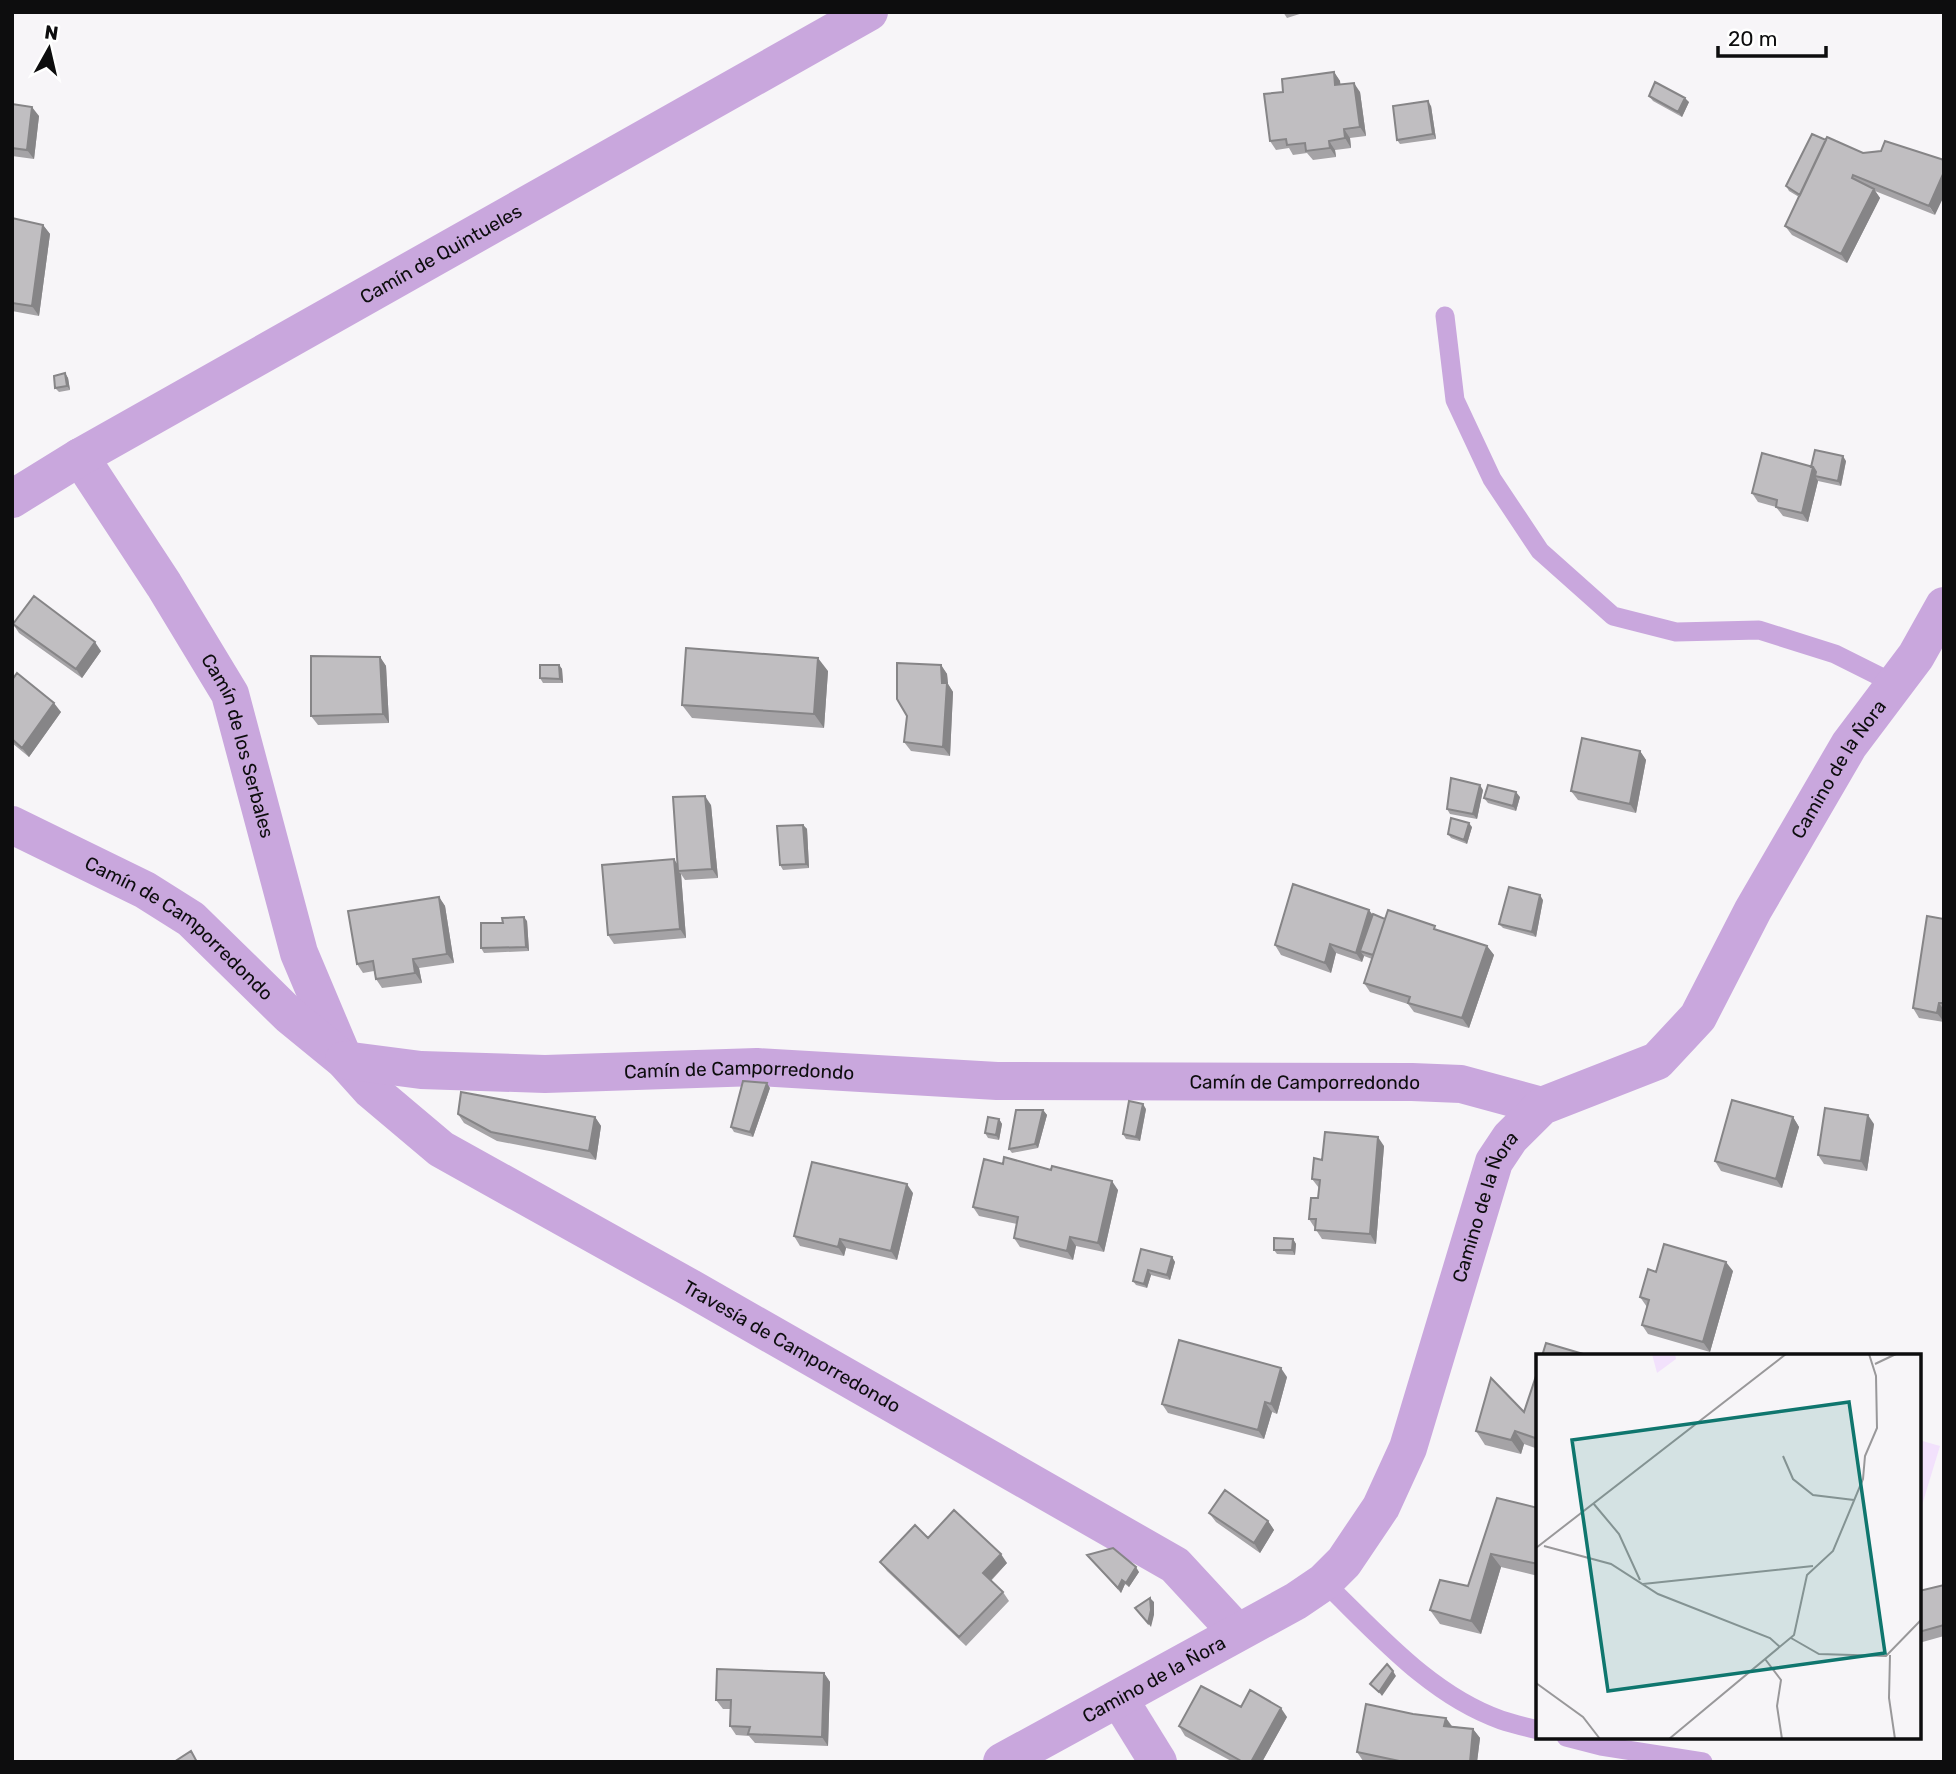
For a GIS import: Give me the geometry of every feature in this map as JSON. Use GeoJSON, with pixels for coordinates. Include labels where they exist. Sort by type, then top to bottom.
{"type":"FeatureCollection","features":[{"type":"Feature","properties":{"kind":"street","name":"Camín de Quintueles"},"geometry":{"type":"LineString","coordinates":[[12,499],[80,457],[869,12]]}},
{"type":"Feature","properties":{"kind":"street","name":"Camín de los Serbales"},"geometry":{"type":"LineString","coordinates":[[80,457],[164,585],[230,694],[299,953],[344,1060]]}},
{"type":"Feature","properties":{"kind":"street","name":"Camino de la Ñora"},"geometry":{"type":"LineString","coordinates":[[1002,1762],[1296,1601],[1324,1582],[1344,1562],[1381,1507],[1408,1448],[1494,1162],[1510,1138],[1542,1106],[1657,1061],[1698,1017],[1753,910],[1849,745],[1916,656],[1944,606]]}},
{"type":"Feature","properties":{"kind":"street","name":"Camín de Camporredondo"},"geometry":{"type":"LineString","coordinates":[[12,825],[145,890],[191,919],[289,1015],[344,1060],[421,1070],[545,1074],[757,1067],[997,1082],[1412,1082],[1461,1084],[1542,1106]]}},
{"type":"Feature","properties":{"kind":"street","name":"Travesía de Camporredondo"},"geometry":{"type":"LineString","coordinates":[[344,1060],[371,1090],[441,1149],[687,1286],[1175,1565],[1237,1632]]}},
{"type":"Feature","properties":{"kind":"street"},"geometry":{"type":"LineString","coordinates":[[1119,1699],[1158,1762]]}},
{"type":"Feature","properties":{"kind":"lane"},"geometry":{"type":"LineString","coordinates":[[1445,316],[1455,400],[1492,479],[1540,551],[1613,615],[1676,632],[1759,631],[1835,654],[1895,684]]}},
{"type":"Feature","properties":{"kind":"lane"},"geometry":{"type":"LineString","coordinates":[[1324,1582],[1404,1659],[1450,1695],[1500,1720],[1536,1729]]}},
{"type":"Feature","properties":{"kind":"lane"},"geometry":{"type":"LineString","coordinates":[[1574,1739],[1601,1746],[1703,1762]]}},
{"type":"Feature","properties":{"kind":"shaded area"},"geometry":{"type":"Polygon","coordinates":[[[1921,1441],[1940,1446],[1921,1508],[1921,1441]]]}},
{"type":"Feature","properties":{"kind":"building"},"geometry":{"type":"Polygon","coordinates":[[[1334,72],[1335,85],[1354,83],[1360,127],[1344,129],[1345,138],[1329,141],[1330,148],[1306,151],[1305,143],[1287,145],[1286,139],[1270,141],[1264,94],[1283,92],[1282,79],[1334,72]]]}},
{"type":"Feature","properties":{"kind":"building"},"geometry":{"type":"Polygon","coordinates":[[[1655,82],[1685,98],[1678,112],[1649,96],[1655,82]]]}},
{"type":"Feature","properties":{"kind":"building"},"geometry":{"type":"Polygon","coordinates":[[[1428,101],[1433,134],[1397,140],[1393,106],[1428,101]]]}},
{"type":"Feature","properties":{"kind":"building"},"geometry":{"type":"Polygon","coordinates":[[[12,104],[32,107],[27,150],[12,148],[12,104]]]}},
{"type":"Feature","properties":{"kind":"building"},"geometry":{"type":"Polygon","coordinates":[[[1812,134],[1826,140],[1800,195],[1786,186],[1812,134]]]}},
{"type":"Feature","properties":{"kind":"building"},"geometry":{"type":"Polygon","coordinates":[[[1827,137],[1863,153],[1881,151],[1885,141],[1944,160],[1944,172],[1929,206],[1853,175],[1852,178],[1874,189],[1841,254],[1785,226],[1827,137]]]}},
{"type":"Feature","properties":{"kind":"building"},"geometry":{"type":"Polygon","coordinates":[[[12,218],[43,225],[32,306],[12,303],[12,218]]]}},
{"type":"Feature","properties":{"kind":"building"},"geometry":{"type":"Polygon","coordinates":[[[65,373],[67,386],[55,388],[54,376],[65,373]]]}},
{"type":"Feature","properties":{"kind":"building"},"geometry":{"type":"Polygon","coordinates":[[[1815,450],[1843,456],[1838,481],[1815,476],[1816,472],[1811,467],[1815,450]]]}},
{"type":"Feature","properties":{"kind":"building"},"geometry":{"type":"Polygon","coordinates":[[[1762,453],[1813,467],[1802,513],[1776,507],[1777,500],[1752,493],[1762,453]]]}},
{"type":"Feature","properties":{"kind":"building"},"geometry":{"type":"Polygon","coordinates":[[[34,596],[95,642],[76,669],[13,624],[34,596]]]}},
{"type":"Feature","properties":{"kind":"building"},"geometry":{"type":"Polygon","coordinates":[[[686,648],[818,658],[814,714],[682,705],[686,648]]]}},
{"type":"Feature","properties":{"kind":"building"},"geometry":{"type":"Polygon","coordinates":[[[311,656],[380,657],[383,714],[311,716],[311,656]]]}},
{"type":"Feature","properties":{"kind":"building"},"geometry":{"type":"Polygon","coordinates":[[[897,663],[941,665],[942,683],[947,683],[943,747],[904,742],[907,716],[897,699],[897,663]]]}},
{"type":"Feature","properties":{"kind":"building"},"geometry":{"type":"Polygon","coordinates":[[[540,665],[559,665],[560,679],[540,678],[540,665]]]}},
{"type":"Feature","properties":{"kind":"building"},"geometry":{"type":"Polygon","coordinates":[[[17,673],[54,703],[22,748],[12,739],[12,680],[17,673]]]}},
{"type":"Feature","properties":{"kind":"building"},"geometry":{"type":"Polygon","coordinates":[[[1582,738],[1640,751],[1630,804],[1571,791],[1582,738]]]}},
{"type":"Feature","properties":{"kind":"building"},"geometry":{"type":"Polygon","coordinates":[[[1451,778],[1480,785],[1473,814],[1447,809],[1451,778]]]}},
{"type":"Feature","properties":{"kind":"building"},"geometry":{"type":"Polygon","coordinates":[[[1488,785],[1516,792],[1513,806],[1484,798],[1488,785]]]}},
{"type":"Feature","properties":{"kind":"building"},"geometry":{"type":"Polygon","coordinates":[[[705,796],[712,869],[678,871],[673,797],[705,796]]]}},
{"type":"Feature","properties":{"kind":"building"},"geometry":{"type":"Polygon","coordinates":[[[1451,818],[1469,823],[1464,840],[1448,834],[1451,818]]]}},
{"type":"Feature","properties":{"kind":"building"},"geometry":{"type":"Polygon","coordinates":[[[803,825],[806,864],[780,865],[777,826],[803,825]]]}},
{"type":"Feature","properties":{"kind":"building"},"geometry":{"type":"Polygon","coordinates":[[[674,859],[680,929],[608,935],[602,865],[674,859]]]}},
{"type":"Feature","properties":{"kind":"building"},"geometry":{"type":"Polygon","coordinates":[[[1293,884],[1369,910],[1356,953],[1330,944],[1325,963],[1275,945],[1293,884]]]}},
{"type":"Feature","properties":{"kind":"building"},"geometry":{"type":"Polygon","coordinates":[[[1509,887],[1540,895],[1532,932],[1499,924],[1509,887]]]}},
{"type":"Feature","properties":{"kind":"building"},"geometry":{"type":"Polygon","coordinates":[[[439,897],[447,954],[413,959],[415,973],[376,979],[373,961],[357,964],[348,911],[439,897]]]}},
{"type":"Feature","properties":{"kind":"building"},"geometry":{"type":"Polygon","coordinates":[[[1388,910],[1435,926],[1434,929],[1487,946],[1462,1018],[1408,1003],[1410,997],[1364,983],[1388,910]]]}},
{"type":"Feature","properties":{"kind":"building"},"geometry":{"type":"Polygon","coordinates":[[[1373,914],[1385,919],[1373,955],[1360,951],[1373,914]]]}},
{"type":"Feature","properties":{"kind":"building"},"geometry":{"type":"Polygon","coordinates":[[[1927,916],[1944,919],[1944,1003],[1939,1003],[1937,1013],[1913,1008],[1927,916]]]}},
{"type":"Feature","properties":{"kind":"building"},"geometry":{"type":"Polygon","coordinates":[[[524,917],[526,947],[481,948],[481,923],[503,923],[502,918],[524,917]]]}},
{"type":"Feature","properties":{"kind":"building"},"geometry":{"type":"Polygon","coordinates":[[[743,1081],[767,1083],[750,1132],[731,1127],[743,1081]]]}},
{"type":"Feature","properties":{"kind":"building"},"geometry":{"type":"Polygon","coordinates":[[[461,1092],[595,1117],[589,1151],[491,1132],[458,1114],[461,1092]]]}},
{"type":"Feature","properties":{"kind":"building"},"geometry":{"type":"Polygon","coordinates":[[[1732,1100],[1793,1117],[1776,1179],[1715,1161],[1732,1100]]]}},
{"type":"Feature","properties":{"kind":"building"},"geometry":{"type":"Polygon","coordinates":[[[1129,1101],[1143,1104],[1136,1137],[1123,1134],[1129,1101]]]}},
{"type":"Feature","properties":{"kind":"building"},"geometry":{"type":"Polygon","coordinates":[[[1825,1108],[1868,1115],[1861,1161],[1818,1155],[1825,1108]]]}},
{"type":"Feature","properties":{"kind":"building"},"geometry":{"type":"Polygon","coordinates":[[[1016,1110],[1043,1110],[1035,1144],[1009,1149],[1016,1110]]]}},
{"type":"Feature","properties":{"kind":"building"},"geometry":{"type":"Polygon","coordinates":[[[988,1117],[999,1119],[996,1135],[985,1133],[988,1117]]]}},
{"type":"Feature","properties":{"kind":"building"},"geometry":{"type":"Polygon","coordinates":[[[1325,1132],[1378,1137],[1370,1234],[1315,1230],[1316,1219],[1309,1219],[1311,1198],[1318,1198],[1320,1180],[1312,1179],[1314,1158],[1322,1160],[1325,1132]]]}},
{"type":"Feature","properties":{"kind":"building"},"geometry":{"type":"Polygon","coordinates":[[[1004,1157],[1051,1170],[1052,1166],[1112,1181],[1098,1243],[1070,1237],[1067,1251],[1014,1238],[1018,1217],[973,1207],[984,1159],[1003,1164],[1004,1157]]]}},
{"type":"Feature","properties":{"kind":"building"},"geometry":{"type":"Polygon","coordinates":[[[812,1162],[907,1184],[891,1251],[840,1239],[838,1247],[794,1236],[812,1162]]]}},
{"type":"Feature","properties":{"kind":"building"},"geometry":{"type":"Polygon","coordinates":[[[1274,1238],[1293,1239],[1292,1250],[1274,1250],[1274,1238]]]}},
{"type":"Feature","properties":{"kind":"building"},"geometry":{"type":"Polygon","coordinates":[[[1664,1244],[1726,1262],[1703,1342],[1642,1325],[1649,1300],[1640,1297],[1648,1269],[1656,1272],[1664,1244]]]}},
{"type":"Feature","properties":{"kind":"building"},"geometry":{"type":"Polygon","coordinates":[[[1141,1249],[1172,1257],[1167,1275],[1148,1270],[1144,1284],[1133,1281],[1141,1249]]]}},
{"type":"Feature","properties":{"kind":"building"},"geometry":{"type":"Polygon","coordinates":[[[1179,1340],[1281,1368],[1271,1404],[1265,1402],[1258,1430],[1162,1404],[1179,1340]]]}},
{"type":"Feature","properties":{"kind":"building"},"geometry":{"type":"Polygon","coordinates":[[[1546,1343],[1583,1354],[1543,1354],[1546,1343]]]}},
{"type":"Feature","properties":{"kind":"building"},"geometry":{"type":"Polygon","coordinates":[[[1536,1376],[1536,1438],[1515,1431],[1511,1440],[1476,1431],[1491,1378],[1524,1412],[1536,1376]]]}},
{"type":"Feature","properties":{"kind":"building"},"geometry":{"type":"Polygon","coordinates":[[[1225,1490],[1268,1521],[1254,1543],[1209,1513],[1225,1490]]]}},
{"type":"Feature","properties":{"kind":"building"},"geometry":{"type":"Polygon","coordinates":[[[1497,1498],[1536,1508],[1536,1564],[1491,1554],[1471,1621],[1430,1610],[1440,1580],[1468,1586],[1497,1498]]]}},
{"type":"Feature","properties":{"kind":"building"},"geometry":{"type":"Polygon","coordinates":[[[954,1510],[1001,1554],[983,1573],[1003,1592],[959,1637],[880,1562],[915,1525],[928,1538],[954,1510]]]}},
{"type":"Feature","properties":{"kind":"building"},"geometry":{"type":"Polygon","coordinates":[[[1113,1548],[1136,1567],[1126,1583],[1122,1580],[1118,1588],[1087,1555],[1113,1548]]]}},
{"type":"Feature","properties":{"kind":"building"},"geometry":{"type":"Polygon","coordinates":[[[1944,1585],[1944,1625],[1921,1631],[1921,1591],[1944,1585]]]}},
{"type":"Feature","properties":{"kind":"building"},"geometry":{"type":"Polygon","coordinates":[[[1150,1598],[1151,1610],[1148,1623],[1135,1608],[1150,1598]]]}},
{"type":"Feature","properties":{"kind":"building"},"geometry":{"type":"Polygon","coordinates":[[[1387,1664],[1393,1671],[1379,1692],[1370,1684],[1387,1664]]]}},
{"type":"Feature","properties":{"kind":"building"},"geometry":{"type":"Polygon","coordinates":[[[717,1669],[824,1673],[822,1737],[748,1734],[750,1727],[730,1726],[731,1700],[716,1700],[717,1669]]]}},
{"type":"Feature","properties":{"kind":"building"},"geometry":{"type":"Polygon","coordinates":[[[1201,1686],[1241,1707],[1250,1690],[1281,1708],[1251,1762],[1243,1762],[1179,1726],[1201,1686]]]}},
{"type":"Feature","properties":{"kind":"building"},"geometry":{"type":"Polygon","coordinates":[[[1366,1704],[1446,1718],[1444,1726],[1473,1729],[1470,1762],[1404,1762],[1357,1752],[1366,1704]]]}},
{"type":"Feature","properties":{"kind":"building"},"geometry":{"type":"Polygon","coordinates":[[[191,1751],[197,1762],[174,1762],[191,1751]]]}}]}
